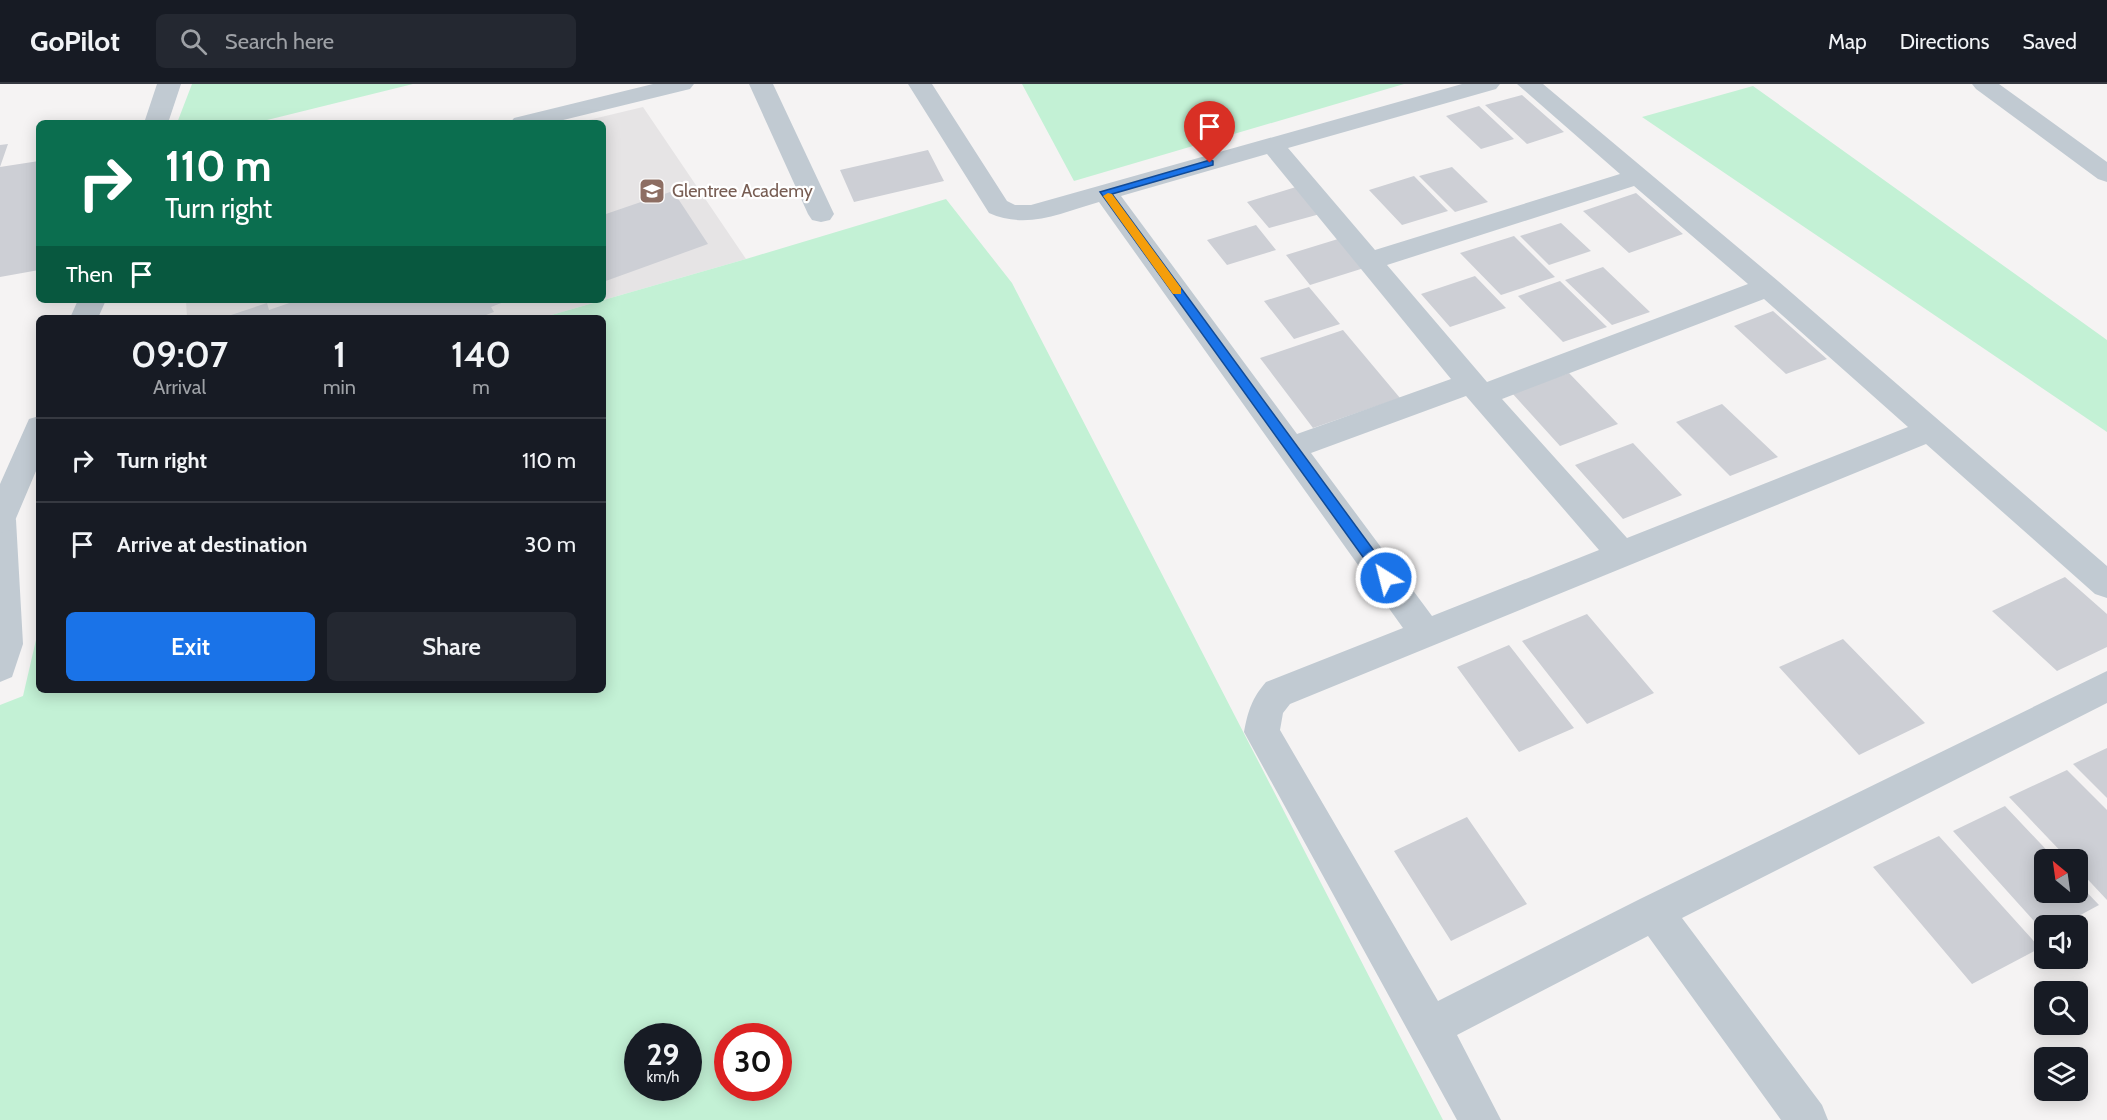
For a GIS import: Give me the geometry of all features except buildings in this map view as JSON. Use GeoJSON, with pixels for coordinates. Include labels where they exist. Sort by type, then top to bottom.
{"type":"FeatureCollection","features":[{"type":"Feature","properties":{"kind":"street"},"geometry":{"type":"LineString","coordinates":[[157,120],[169,84]]}},
{"type":"Feature","properties":{"kind":"street"},"geometry":{"type":"LineString","coordinates":[[534,120],[682,84]]}},
{"type":"Feature","properties":{"kind":"street"},"geometry":{"type":"LineString","coordinates":[[761,84],[821,214]]}},
{"type":"Feature","properties":{"kind":"street"},"geometry":{"type":"LineString","coordinates":[[920,84],[998,207],[1011,213],[1031,213],[1488,84]]}},
{"type":"Feature","properties":{"kind":"street"},"geometry":{"type":"LineString","coordinates":[[1529,84],[1768,287],[2107,585]]}},
{"type":"Feature","properties":{"kind":"street"},"geometry":{"type":"LineString","coordinates":[[1983,84],[2107,174]]}},
{"type":"Feature","properties":{"kind":"street"},"geometry":{"type":"LineString","coordinates":[[1272,145],[1476,389],[1622,554]]}},
{"type":"Feature","properties":{"kind":"street"},"geometry":{"type":"LineString","coordinates":[[1370,261],[1638,177]]}},
{"type":"Feature","properties":{"kind":"street"},"geometry":{"type":"LineString","coordinates":[[1106,192],[1426,634]]}},
{"type":"Feature","properties":{"kind":"street"},"geometry":{"type":"LineString","coordinates":[[1292,448],[1476,389],[1768,287]]}},
{"type":"Feature","properties":{"kind":"street"},"geometry":{"type":"LineString","coordinates":[[1480,1120],[1262,732],[1266,707],[1278,693],[1930,430]]}},
{"type":"Feature","properties":{"kind":"street"},"geometry":{"type":"LineString","coordinates":[[0,667],[6,644],[0,520],[36,434]]}},
{"type":"Feature","properties":{"kind":"street"},"geometry":{"type":"LineString","coordinates":[[1430,1028],[1654,912],[2107,686]]}},
{"type":"Feature","properties":{"kind":"street"},"geometry":{"type":"LineString","coordinates":[[1654,912],[1807,1120]]}},
{"type":"Feature","properties":{"kind":"shaded area","name":"Glentree Academy"},"geometry":{"type":"Polygon","coordinates":[[[643,107],[746,259],[606,299],[606,120],[589,120],[643,107]]]}},
{"type":"Feature","properties":{"kind":"shaded area","name":"Glentree Academy"},"geometry":{"type":"Polygon","coordinates":[[[186,303],[593,303],[551,315],[187,315],[186,303]]]}},
{"type":"Feature","properties":{"kind":"green space"},"geometry":{"type":"Polygon","coordinates":[[[192,84],[413,84],[267,120],[178,120],[192,84]]]}},
{"type":"Feature","properties":{"kind":"green space"},"geometry":{"type":"Polygon","coordinates":[[[1022,84],[1404,84],[1074,181],[1022,84]]]}},
{"type":"Feature","properties":{"kind":"green space"},"geometry":{"type":"Polygon","coordinates":[[[1753,86],[2107,340],[2107,432],[1642,117],[1753,86]]]}},
{"type":"Feature","properties":{"kind":"green space"},"geometry":{"type":"Polygon","coordinates":[[[946,199],[1012,283],[1443,1120],[0,1120],[0,705],[23,696],[36,640],[36,693],[606,693],[606,315],[551,315],[593,303],[606,303],[606,299],[946,199]]]}},
{"type":"Feature","properties":{"kind":"slow traffic"},"geometry":{"type":"LineString","coordinates":[[1108,196],[1177,291]]}},
{"type":"Feature","properties":{"kind":"place","name":"Glentree Academy"},"geometry":{"type":"Point","coordinates":[652,191]}},
{"type":"Feature","properties":{"kind":"route"},"geometry":{"type":"LineString","coordinates":[[1210,163],[1106,192],[1386,578]]}}]}
